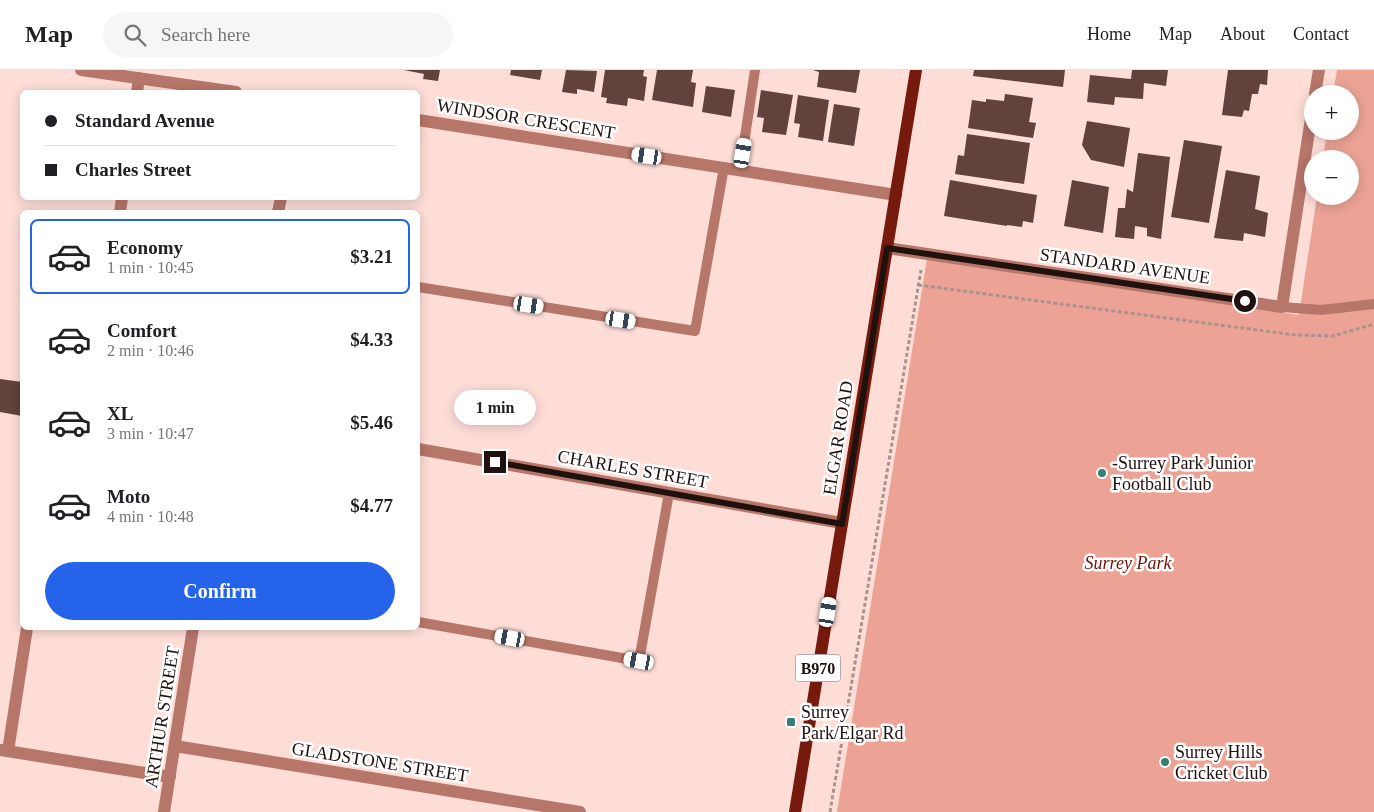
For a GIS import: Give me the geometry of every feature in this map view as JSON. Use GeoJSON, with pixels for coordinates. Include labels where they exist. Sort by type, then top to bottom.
{"type":"FeatureCollection","features":[{"type":"Feature","properties":{"kind":"main road","name":"ELGAR ROAD"},"geometry":{"type":"LineString","coordinates":[[795,812],[916,70]]}},
{"type":"Feature","properties":{"kind":"street"},"geometry":{"type":"LineString","coordinates":[[81,70],[139,78],[156,75],[227,90]]}},
{"type":"Feature","properties":{"kind":"street"},"geometry":{"type":"LineString","coordinates":[[1316,85],[1319,70]]}},
{"type":"Feature","properties":{"kind":"street"},"geometry":{"type":"LineString","coordinates":[[137,90],[139,78]]}},
{"type":"Feature","properties":{"kind":"street","name":"WINDSOR CRESCENT"},"geometry":{"type":"LineString","coordinates":[[420,120],[896,194]]}},
{"type":"Feature","properties":{"kind":"street"},"geometry":{"type":"LineString","coordinates":[[1282,307],[1308,140]]}},
{"type":"Feature","properties":{"kind":"street","name":"STANDARD AVENUE"},"geometry":{"type":"LineString","coordinates":[[887,248],[1282,307]]}},
{"type":"Feature","properties":{"kind":"street","name":"CHARLES STREET"},"geometry":{"type":"LineString","coordinates":[[420,448],[842,524]]}},
{"type":"Feature","properties":{"kind":"street"},"geometry":{"type":"LineString","coordinates":[[27,630],[4,750],[170,778]]}},
{"type":"Feature","properties":{"kind":"street","name":"ARTHUR STREET"},"geometry":{"type":"LineString","coordinates":[[164,812],[193,630]]}},
{"type":"Feature","properties":{"kind":"street","name":"GLADSTONE STREET"},"geometry":{"type":"LineString","coordinates":[[175,746],[580,812]]}},
{"type":"Feature","properties":{"kind":"lane"},"geometry":{"type":"LineString","coordinates":[[740,170],[755,70]]}},
{"type":"Feature","properties":{"kind":"lane"},"geometry":{"type":"LineString","coordinates":[[420,287],[696,331],[724,167]]}},
{"type":"Feature","properties":{"kind":"lane"},"geometry":{"type":"LineString","coordinates":[[1282,307],[1321,310],[1374,304]]}},
{"type":"Feature","properties":{"kind":"lane"},"geometry":{"type":"LineString","coordinates":[[420,622],[639,661],[669,493]]}},
{"type":"Feature","properties":{"kind":"path"},"geometry":{"type":"LineString","coordinates":[[830,812],[918,285],[1295,335],[1333,336],[1374,324]]}},
{"type":"Feature","properties":{"kind":"green space","name":"Surrey Park"},"geometry":{"type":"Polygon","coordinates":[[[1337,70],[1374,70],[1374,812],[837,812],[927,259],[1299,315],[1316,205],[1359,205],[1359,150],[1324,150],[1326,140],[1359,140],[1359,85],[1334,85],[1337,70]]]}},
{"type":"Feature","properties":{"kind":"building"},"geometry":{"type":"Polygon","coordinates":[[[404,70],[440,70],[438,81],[423,79],[424,74],[404,70]]]}},
{"type":"Feature","properties":{"kind":"building"},"geometry":{"type":"Polygon","coordinates":[[[511,70],[542,70],[540,80],[510,75],[511,70]]]}},
{"type":"Feature","properties":{"kind":"building"},"geometry":{"type":"Polygon","coordinates":[[[566,70],[597,71],[594,92],[577,89],[577,94],[562,92],[566,70]]]}},
{"type":"Feature","properties":{"kind":"building"},"geometry":{"type":"Polygon","coordinates":[[[605,70],[644,70],[643,76],[647,77],[644,101],[628,98],[627,106],[606,103],[607,98],[601,97],[605,70]]]}},
{"type":"Feature","properties":{"kind":"building"},"geometry":{"type":"Polygon","coordinates":[[[657,70],[693,70],[691,82],[696,83],[693,107],[652,100],[657,70]]]}},
{"type":"Feature","properties":{"kind":"building"},"geometry":{"type":"Polygon","coordinates":[[[813,70],[860,70],[856,93],[817,87],[819,72],[813,70]]]}},
{"type":"Feature","properties":{"kind":"building"},"geometry":{"type":"Polygon","coordinates":[[[974,70],[1065,70],[1063,87],[973,76],[974,70]]]}},
{"type":"Feature","properties":{"kind":"building"},"geometry":{"type":"Polygon","coordinates":[[[1132,70],[1168,70],[1166,86],[1144,83],[1143,99],[1115,97],[1114,105],[1087,102],[1090,75],[1131,79],[1132,70]]]}},
{"type":"Feature","properties":{"kind":"building"},"geometry":{"type":"Polygon","coordinates":[[[1228,70],[1268,70],[1267,85],[1260,84],[1258,94],[1252,94],[1249,111],[1244,110],[1242,117],[1222,115],[1228,70]]]}},
{"type":"Feature","properties":{"kind":"building"},"geometry":{"type":"Polygon","coordinates":[[[706,86],[735,90],[731,117],[702,112],[706,86]]]}},
{"type":"Feature","properties":{"kind":"building"},"geometry":{"type":"Polygon","coordinates":[[[761,90],[793,95],[786,135],[762,132],[764,118],[757,117],[761,90]]]}},
{"type":"Feature","properties":{"kind":"building"},"geometry":{"type":"Polygon","coordinates":[[[1005,94],[1033,98],[1029,122],[1036,123],[1033,138],[968,128],[972,100],[986,102],[986,99],[1004,101],[1005,94]]]}},
{"type":"Feature","properties":{"kind":"building"},"geometry":{"type":"Polygon","coordinates":[[[798,95],[829,100],[823,141],[798,137],[800,124],[794,123],[798,95]]]}},
{"type":"Feature","properties":{"kind":"building"},"geometry":{"type":"Polygon","coordinates":[[[834,104],[860,108],[854,146],[828,142],[834,104]]]}},
{"type":"Feature","properties":{"kind":"building"},"geometry":{"type":"Polygon","coordinates":[[[1087,121],[1130,128],[1124,167],[1091,160],[1082,145],[1087,121]]]}},
{"type":"Feature","properties":{"kind":"building"},"geometry":{"type":"Polygon","coordinates":[[[967,134],[1030,143],[1024,184],[955,174],[958,155],[964,156],[967,134]]]}},
{"type":"Feature","properties":{"kind":"building"},"geometry":{"type":"Polygon","coordinates":[[[1184,140],[1222,146],[1209,223],[1171,217],[1184,140]]]}},
{"type":"Feature","properties":{"kind":"building"},"geometry":{"type":"Polygon","coordinates":[[[1138,153],[1170,157],[1161,239],[1147,236],[1147,228],[1135,226],[1134,239],[1115,237],[1118,208],[1125,208],[1127,189],[1133,192],[1138,153]]]}},
{"type":"Feature","properties":{"kind":"building"},"geometry":{"type":"Polygon","coordinates":[[[1226,170],[1260,176],[1255,209],[1268,213],[1265,237],[1244,233],[1243,241],[1214,238],[1226,170]]]}},
{"type":"Feature","properties":{"kind":"building"},"geometry":{"type":"Polygon","coordinates":[[[950,180],[1037,195],[1033,223],[1023,221],[1022,227],[1007,226],[944,216],[950,180]]]}},
{"type":"Feature","properties":{"kind":"building"},"geometry":{"type":"Polygon","coordinates":[[[1072,180],[1109,187],[1103,233],[1064,226],[1072,180]]]}},
{"type":"Feature","properties":{"kind":"building"},"geometry":{"type":"Polygon","coordinates":[[[0,379],[20,382],[20,416],[0,412],[0,379]]]}},
{"type":"Feature","properties":{"kind":"place","name":"-Surrey Park Junior Football Club"},"geometry":{"type":"Point","coordinates":[1102,473]}},
{"type":"Feature","properties":{"kind":"place","name":"Surrey Park/Elgar Rd"},"geometry":{"type":"Point","coordinates":[791,722]}},
{"type":"Feature","properties":{"kind":"place","name":"Surrey Hills Cricket Club"},"geometry":{"type":"Point","coordinates":[1165,762]}},
{"type":"Feature","properties":{"kind":"route"},"geometry":{"type":"LineString","coordinates":[[495,462],[842,524],[887,248],[1245,301]]}}]}
